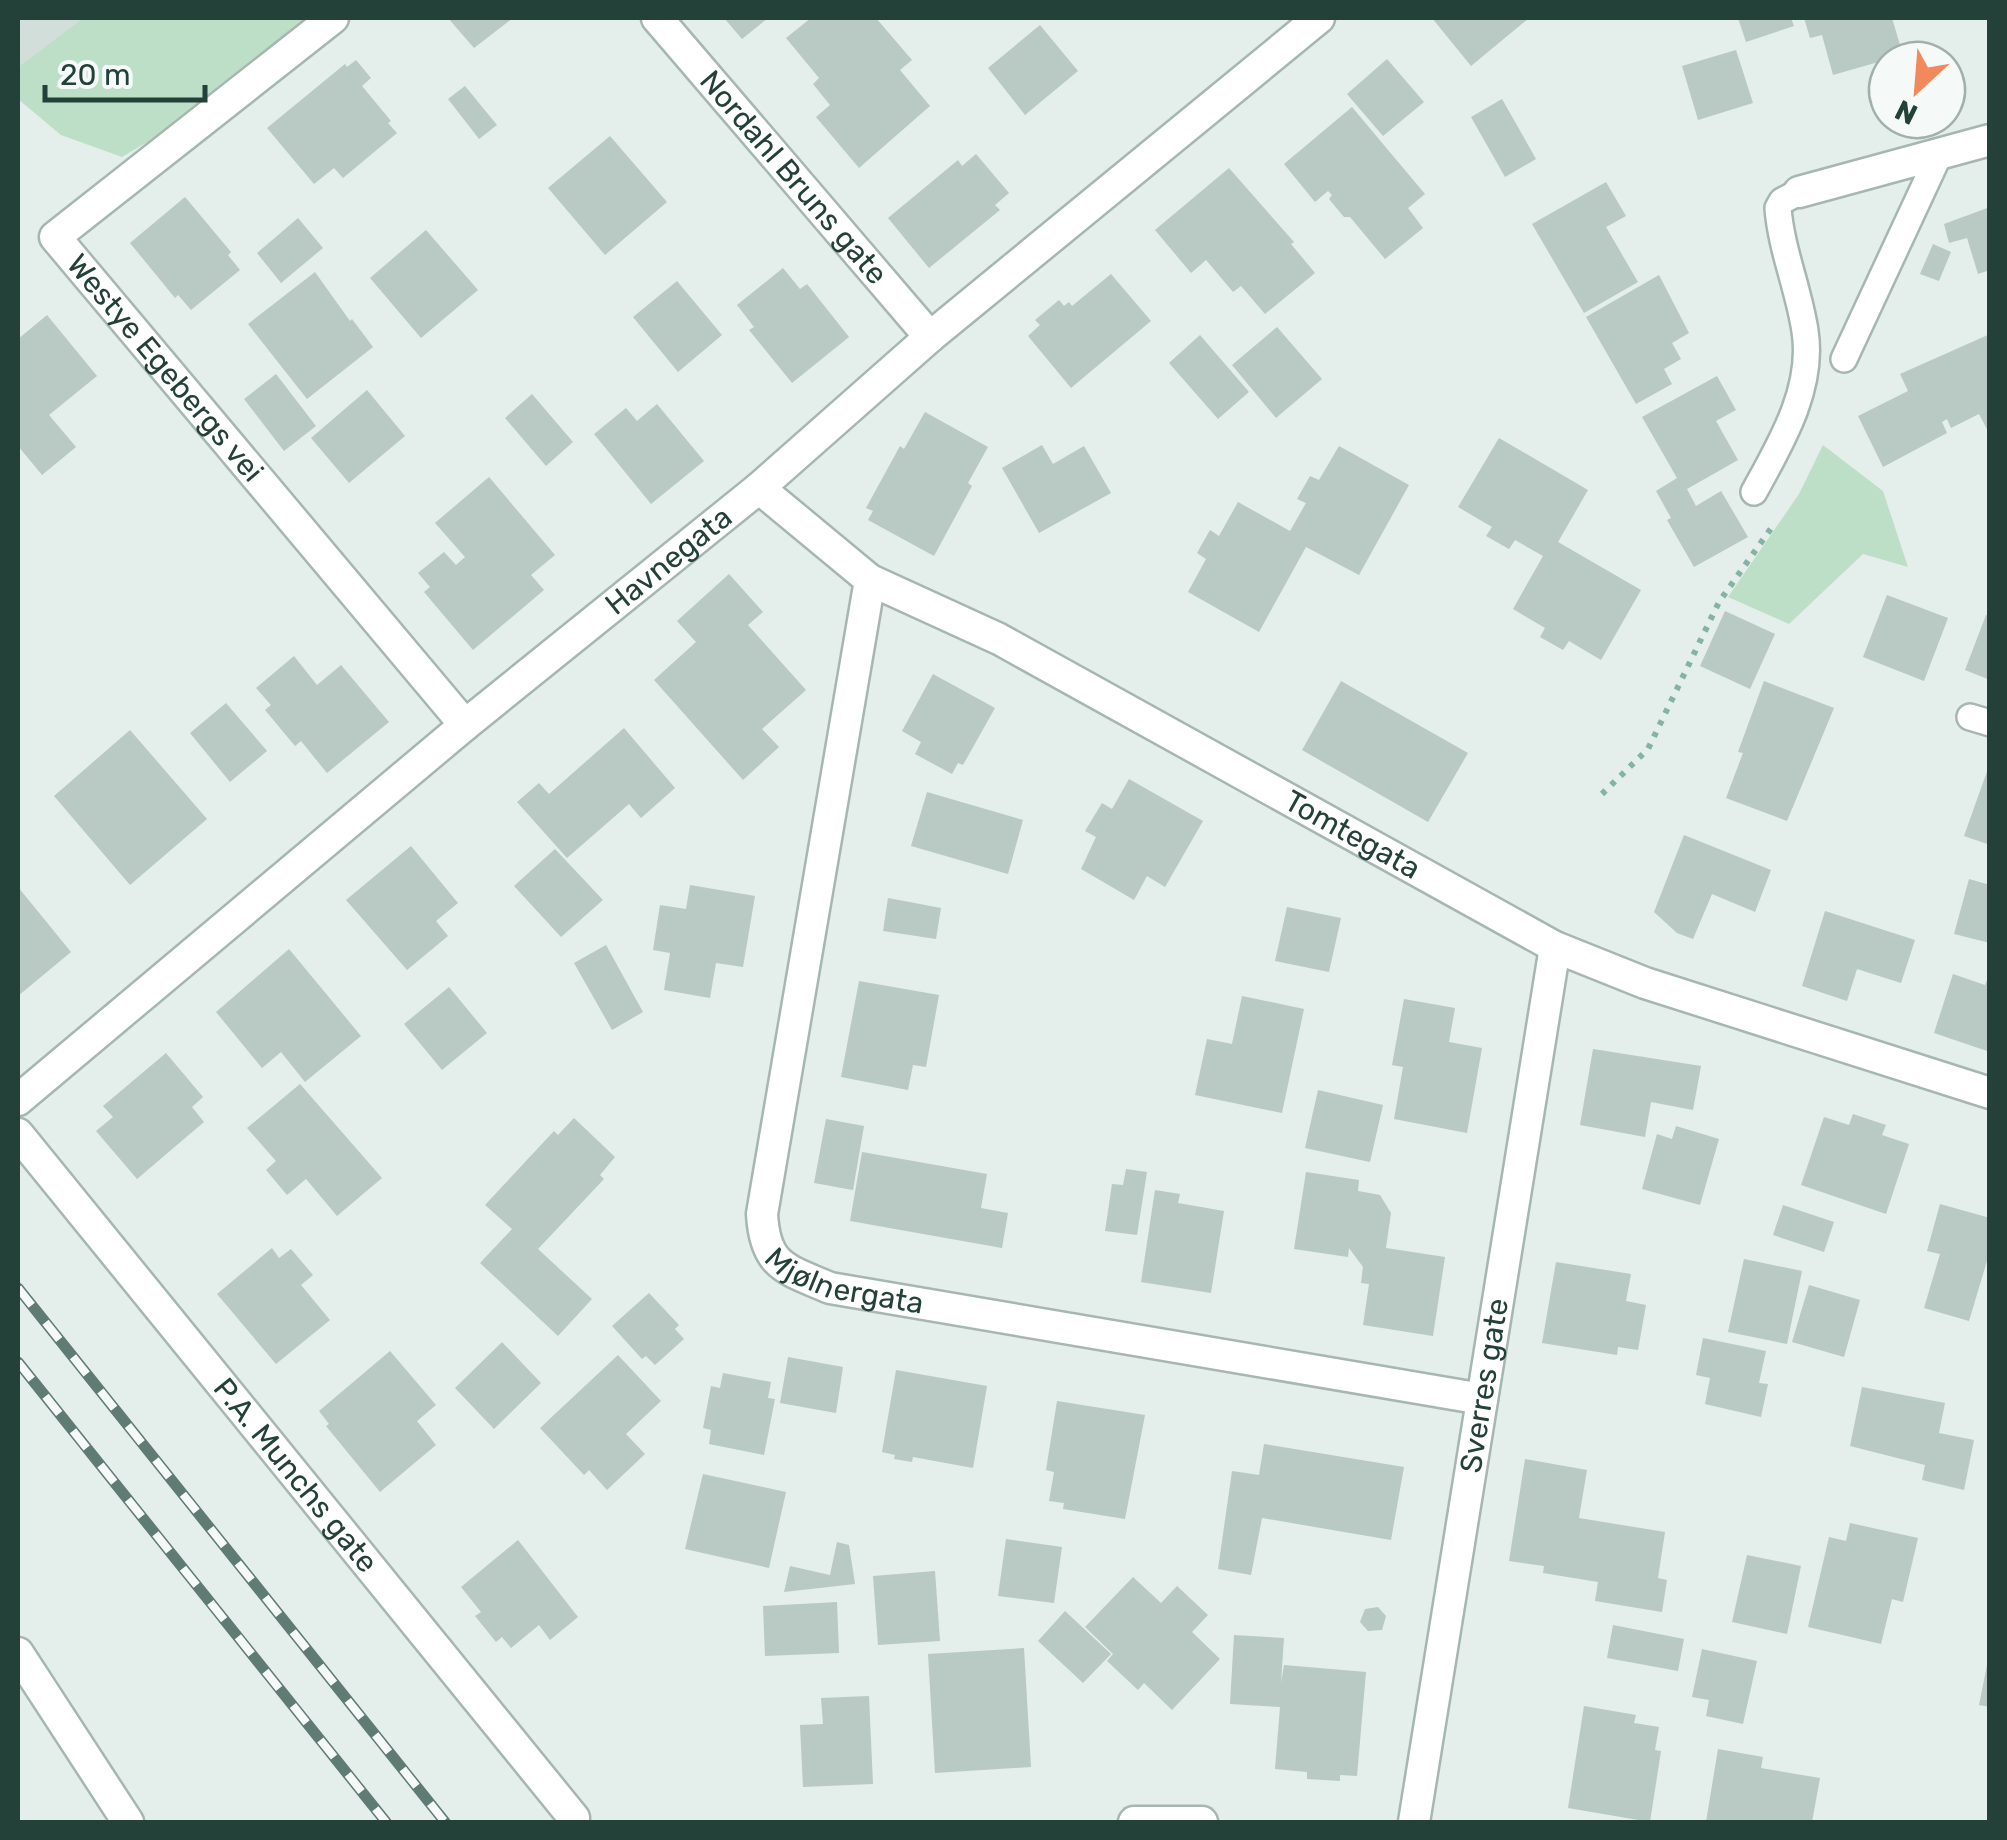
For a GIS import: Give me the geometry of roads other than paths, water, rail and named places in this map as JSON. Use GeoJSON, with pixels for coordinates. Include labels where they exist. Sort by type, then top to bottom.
{"type":"FeatureCollection","features":[{"type":"Feature","properties":{"kind":"street","name":"Westye Egebergs vei"},"geometry":{"type":"LineString","coordinates":[[333,18],[55,237],[465,725]]}},
{"type":"Feature","properties":{"kind":"street","name":"Nordahl Bruns gate"},"geometry":{"type":"LineString","coordinates":[[657,18],[930,338]]}},
{"type":"Feature","properties":{"kind":"street","name":"Havnegata"},"geometry":{"type":"LineString","coordinates":[[18,1100],[465,725],[759,488],[930,338],[1319,18]]}},
{"type":"Feature","properties":{"kind":"street"},"geometry":{"type":"LineString","coordinates":[[1799,192],[1990,140]]}},
{"type":"Feature","properties":{"kind":"street","name":"Tomtegata"},"geometry":{"type":"LineString","coordinates":[[759,488],[870,580],[999,638],[1555,947],[1646,983],[1990,1094]]}},
{"type":"Feature","properties":{"kind":"street","name":"Mjølnergata"},"geometry":{"type":"LineString","coordinates":[[870,580],[762,1214],[764,1245],[785,1268],[830,1288],[1482,1399]]}},
{"type":"Feature","properties":{"kind":"street","name":"Sverres gate"},"geometry":{"type":"LineString","coordinates":[[1414,1822],[1555,947]]}},
{"type":"Feature","properties":{"kind":"street","name":"P.A. Munchs gate"},"geometry":{"type":"LineString","coordinates":[[18,1134],[579,1821]]}},
{"type":"Feature","properties":{"kind":"street"},"geometry":{"type":"LineString","coordinates":[[18,1652],[128,1822]]}},
{"type":"Feature","properties":{"kind":"street"},"geometry":{"type":"LineString","coordinates":[[1134,1822],[1202,1822]]}},
{"type":"Feature","properties":{"kind":"lane"},"geometry":{"type":"LineString","coordinates":[[1844,359],[1938,156]]}},
{"type":"Feature","properties":{"kind":"lane"},"geometry":{"type":"LineString","coordinates":[[1754,492],[1796,409],[1806,360],[1805,332],[1778,208],[1782,201],[1799,192]]}},
{"type":"Feature","properties":{"kind":"railway"},"geometry":{"type":"LineString","coordinates":[[18,1288],[445,1822]]}},
{"type":"Feature","properties":{"kind":"railway"},"geometry":{"type":"LineString","coordinates":[[18,1362],[386,1822]]}}]}
